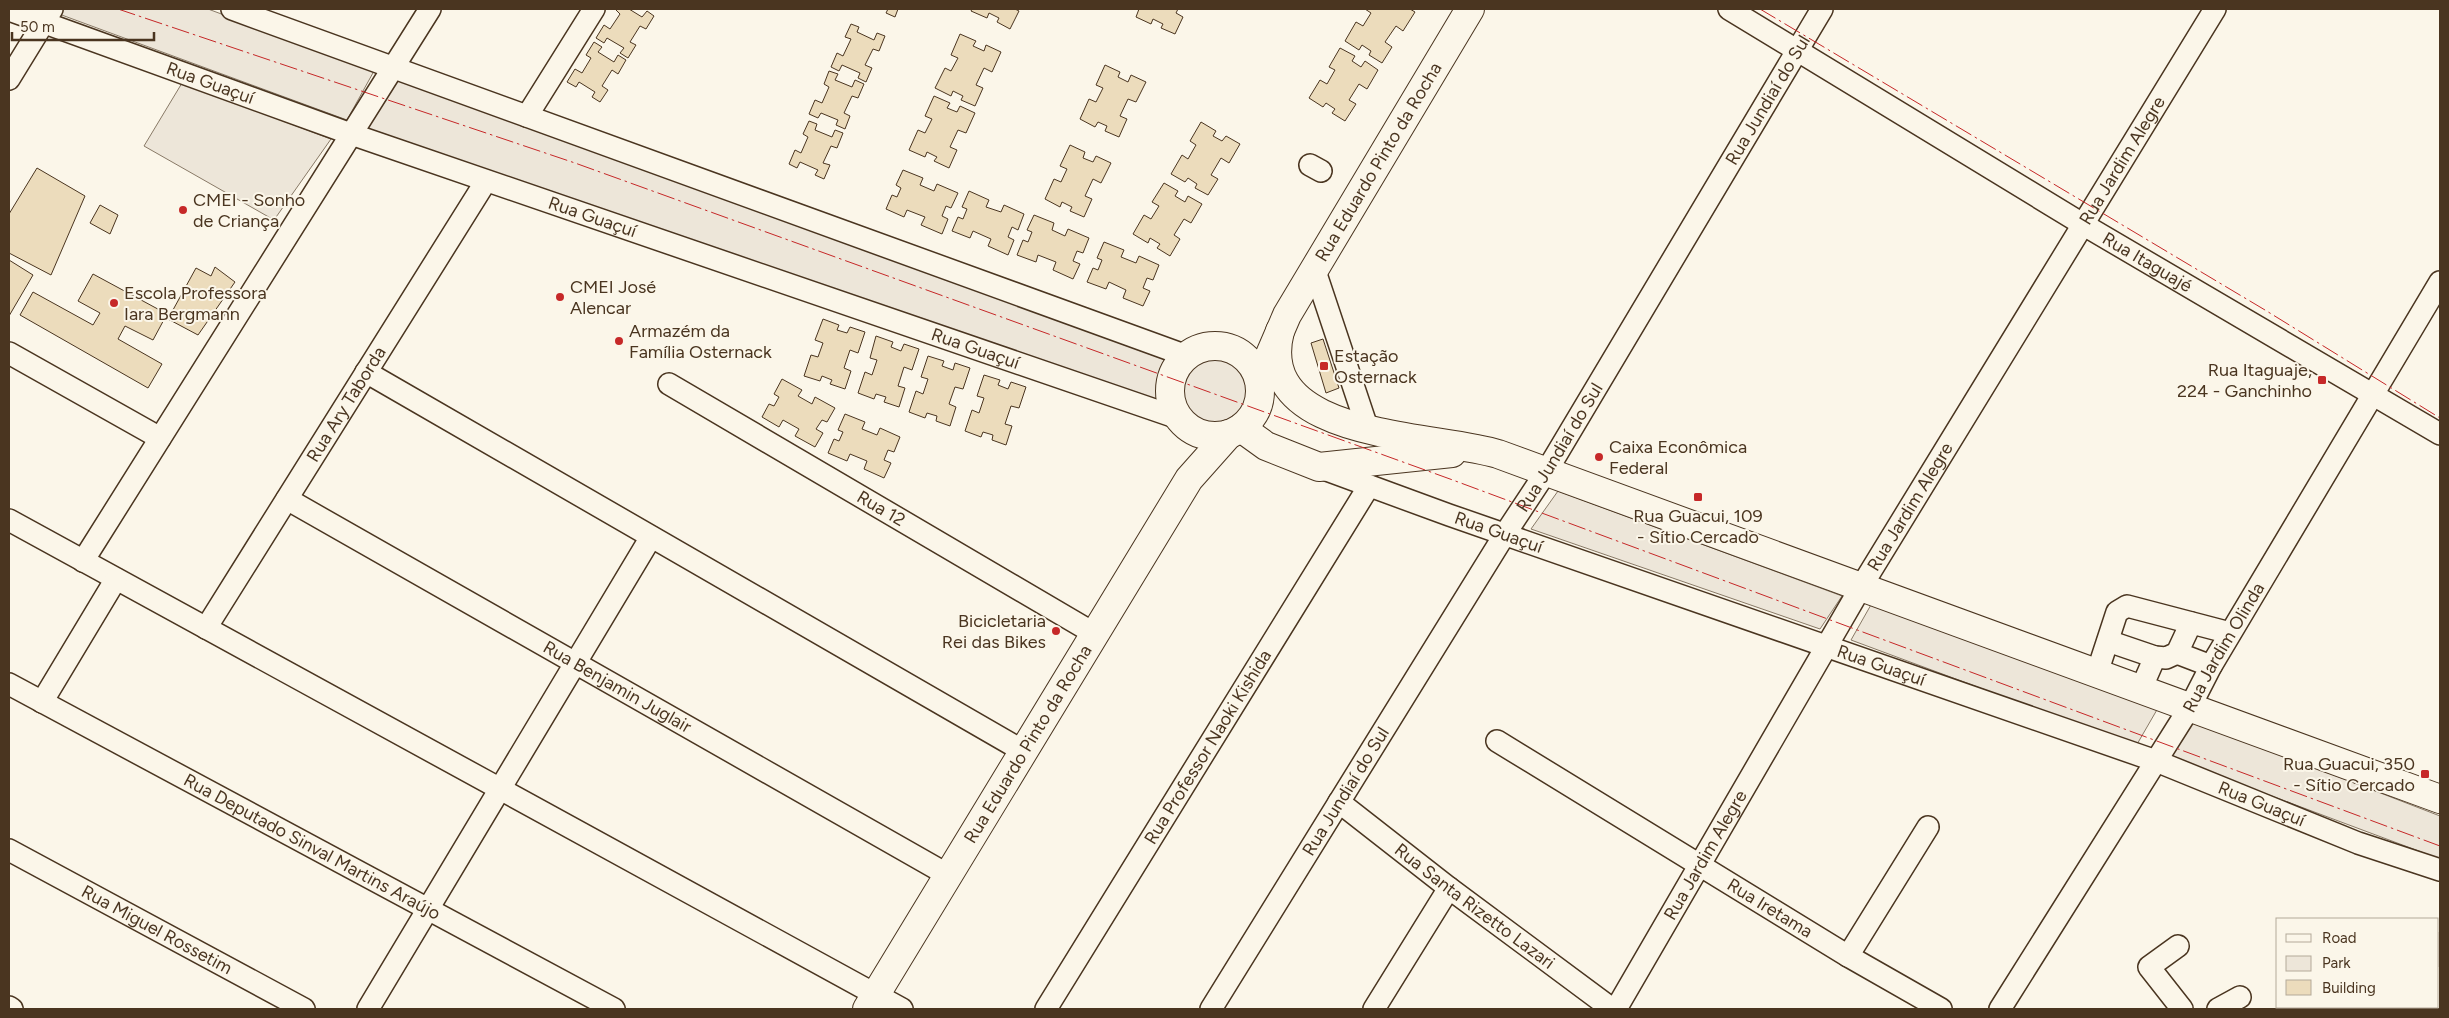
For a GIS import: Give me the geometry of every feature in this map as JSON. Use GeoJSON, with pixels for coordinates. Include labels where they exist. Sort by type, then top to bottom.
{"type":"FeatureCollection","features":[{"type":"Feature","properties":{"kind":"main road","name":"Rua Eduardo Pinto da Rocha"},"geometry":{"type":"LineString","coordinates":[[1260,387],[1283,323],[1314,268],[1470,9]]}},
{"type":"Feature","properties":{"kind":"main road","name":"Rua Eduardo Pinto da Rocha"},"geometry":{"type":"LineString","coordinates":[[1228,348],[1250,340],[1283,323]]}},
{"type":"Feature","properties":{"kind":"main road","name":"Rua Eduardo Pinto da Rocha"},"geometry":{"type":"LineString","coordinates":[[1283,323],[1277,351],[1278,364],[1285,381],[1294,395]]}},
{"type":"Feature","properties":{"kind":"main road"},"geometry":{"type":"LineString","coordinates":[[1214,346],[1228,348],[1242,355],[1253,366],[1260,387],[1258,407],[1251,419],[1235,431],[1206,436],[1194,432],[1182,421],[1172,406],[1170,392],[1172,378],[1178,366],[1187,356],[1200,349],[1214,346]]}},
{"type":"Feature","properties":{"kind":"main road"},"geometry":{"type":"LineString","coordinates":[[1260,387],[1294,395]]}},
{"type":"Feature","properties":{"kind":"main road","name":"Rua Guaçuí"},"geometry":{"type":"LineString","coordinates":[[1294,395],[1312,409],[1336,420],[1368,430],[1485,450],[2440,799]]}},
{"type":"Feature","properties":{"kind":"main road"},"geometry":{"type":"LineString","coordinates":[[1182,421],[1189,479]]}},
{"type":"Feature","properties":{"kind":"main road"},"geometry":{"type":"LineString","coordinates":[[1319,466],[1355,456],[1364,443],[1368,430]]}},
{"type":"Feature","properties":{"kind":"main road","name":"Rua Eduardo Pinto da Rocha"},"geometry":{"type":"LineString","coordinates":[[871,1002],[1189,479],[1235,431]]}},
{"type":"Feature","properties":{"kind":"main road","name":"Rua Guaçuí"},"geometry":{"type":"LineString","coordinates":[[1235,431],[1266,446],[1319,466],[1485,450]]}},
{"type":"Feature","properties":{"kind":"street"},"geometry":{"type":"LineString","coordinates":[[83,561],[430,9]]}},
{"type":"Feature","properties":{"kind":"street"},"geometry":{"type":"LineString","coordinates":[[527,116],[594,9]]}},
{"type":"Feature","properties":{"kind":"street","name":"Rua Itaguajé"},"geometry":{"type":"LineString","coordinates":[[1729,9],[2084,225],[2374,393],[2440,434]]}},
{"type":"Feature","properties":{"kind":"street","name":"Rua Jundiaí do Sul"},"geometry":{"type":"LineString","coordinates":[[1210,1009],[1505,534],[1546,472],[1822,9]]}},
{"type":"Feature","properties":{"kind":"street","name":"Rua Jardim Alegre"},"geometry":{"type":"LineString","coordinates":[[1616,1009],[1861,587],[2215,9]]}},
{"type":"Feature","properties":{"kind":"street","name":"Rua Guaçuí"},"geometry":{"type":"LineString","coordinates":[[9,10],[48,16],[351,134],[1182,421]]}},
{"type":"Feature","properties":{"kind":"street"},"geometry":{"type":"LineString","coordinates":[[237,10],[1187,356]]}},
{"type":"Feature","properties":{"kind":"street"},"geometry":{"type":"LineString","coordinates":[[9,79],[48,16]]}},
{"type":"Feature","properties":{"kind":"street","name":"Rua Ary Taborda"},"geometry":{"type":"LineString","coordinates":[[206,628],[486,181]]}},
{"type":"Feature","properties":{"kind":"street"},"geometry":{"type":"LineString","coordinates":[[1314,268],[1368,430]]}},
{"type":"Feature","properties":{"kind":"street","name":"Rua Jardim Olinda"},"geometry":{"type":"LineString","coordinates":[[2000,1009],[2190,707],[2230,633],[2440,282]]}},
{"type":"Feature","properties":{"kind":"street"},"geometry":{"type":"LineString","coordinates":[[9,353],[160,438]]}},
{"type":"Feature","properties":{"kind":"street"},"geometry":{"type":"LineString","coordinates":[[366,372],[1023,751]]}},
{"type":"Feature","properties":{"kind":"street","name":"Rua 12"},"geometry":{"type":"LineString","coordinates":[[669,384],[1095,634]]}},
{"type":"Feature","properties":{"kind":"street","name":"Rua Guaçuí"},"geometry":{"type":"LineString","coordinates":[[1319,466],[1369,486],[1505,534],[2156,761],[2358,843],[2440,870]]}},
{"type":"Feature","properties":{"kind":"street","name":"Rua Professor Naoki Kishida"},"geometry":{"type":"LineString","coordinates":[[1046,1009],[1369,486]]}},
{"type":"Feature","properties":{"kind":"street","name":"Rua Benjamin Juglair"},"geometry":{"type":"LineString","coordinates":[[287,499],[948,875]]}},
{"type":"Feature","properties":{"kind":"street"},"geometry":{"type":"LineString","coordinates":[[9,520],[500,789],[871,1002],[902,1009]]}},
{"type":"Feature","properties":{"kind":"street"},"geometry":{"type":"LineString","coordinates":[[368,1009],[651,536]]}},
{"type":"Feature","properties":{"kind":"street"},"geometry":{"type":"LineString","coordinates":[[42,702],[116,579]]}},
{"type":"Feature","properties":{"kind":"street"},"geometry":{"type":"LineString","coordinates":[[2098,673],[2117,612],[2127,606],[2230,633]]}},
{"type":"Feature","properties":{"kind":"street"},"geometry":{"type":"LineString","coordinates":[[2108,641],[2155,657],[2166,658],[2177,653],[2191,622]]}},
{"type":"Feature","properties":{"kind":"street"},"geometry":{"type":"LineString","coordinates":[[2177,653],[2211,666]]}},
{"type":"Feature","properties":{"kind":"street"},"geometry":{"type":"LineString","coordinates":[[2141,689],[2155,657]]}},
{"type":"Feature","properties":{"kind":"street","name":"Rua Deputado Sinval Martins Araújo"},"geometry":{"type":"LineString","coordinates":[[9,684],[614,1009]]}},
{"type":"Feature","properties":{"kind":"street","name":"Rua Iretama"},"geometry":{"type":"LineString","coordinates":[[1497,741],[1848,956],[1941,1009]]}},
{"type":"Feature","properties":{"kind":"street","name":"Rua Santa Rizetto Lazari"},"geometry":{"type":"LineString","coordinates":[[1339,802],[1449,888],[1612,1009]]}},
{"type":"Feature","properties":{"kind":"street"},"geometry":{"type":"LineString","coordinates":[[1848,956],[1928,827]]}},
{"type":"Feature","properties":{"kind":"street","name":"Rua Miguel Rossetim"},"geometry":{"type":"LineString","coordinates":[[9,850],[304,1009]]}},
{"type":"Feature","properties":{"kind":"street"},"geometry":{"type":"LineString","coordinates":[[1374,1009],[1449,888]]}},
{"type":"Feature","properties":{"kind":"street"},"geometry":{"type":"LineString","coordinates":[[2178,946],[2149,967],[2182,1009]]}},
{"type":"Feature","properties":{"kind":"street"},"geometry":{"type":"LineString","coordinates":[[2218,1009],[2240,996]]}},
{"type":"Feature","properties":{"kind":"green space"},"geometry":{"type":"Polygon","coordinates":[[[62,9],[208,9],[374,71],[347,120],[59,14],[62,9]]]}},
{"type":"Feature","properties":{"kind":"green space"},"geometry":{"type":"Polygon","coordinates":[[[398,79],[1166,360],[1157,402],[367,128],[398,79]]]}},
{"type":"Feature","properties":{"kind":"green space"},"geometry":{"type":"Polygon","coordinates":[[[182,83],[331,139],[274,220],[144,146],[182,83]]]}},
{"type":"Feature","properties":{"kind":"green space"},"geometry":{"type":"Polygon","coordinates":[[[1207,354],[1221,354],[1235,360],[1246,371],[1250,377],[1252,392],[1250,407],[1241,419],[1229,428],[1207,430],[1193,424],[1182,413],[1176,399],[1176,385],[1182,371],[1193,360],[1207,354]]]}},
{"type":"Feature","properties":{"kind":"green space"},"geometry":{"type":"Polygon","coordinates":[[[1558,491],[1842,596],[1820,629],[1531,529],[1558,491]]]}},
{"type":"Feature","properties":{"kind":"green space"},"geometry":{"type":"Polygon","coordinates":[[[1872,603],[2158,708],[2136,746],[1851,640],[1872,603]]]}},
{"type":"Feature","properties":{"kind":"green space"},"geometry":{"type":"Polygon","coordinates":[[[2194,721],[2440,816],[2440,859],[2170,758],[2194,721]]]}},
{"type":"Feature","properties":{"kind":"building"},"geometry":{"type":"Polygon","coordinates":[[[615,9],[629,9],[642,17],[647,11],[654,16],[646,29],[640,26],[630,42],[636,45],[628,58],[620,53],[624,48],[607,38],[604,43],[596,38],[604,25],[610,29],[620,14],[615,9]]]}},
{"type":"Feature","properties":{"kind":"building"},"geometry":{"type":"Polygon","coordinates":[[[888,9],[898,9],[895,17],[886,13],[888,9]]]}},
{"type":"Feature","properties":{"kind":"building"},"geometry":{"type":"Polygon","coordinates":[[[972,9],[1015,9],[1019,11],[1010,29],[997,22],[999,18],[989,13],[987,18],[971,11],[972,9]]]}},
{"type":"Feature","properties":{"kind":"building"},"geometry":{"type":"Polygon","coordinates":[[[1139,9],[1178,9],[1176,13],[1183,17],[1175,34],[1161,28],[1163,24],[1153,19],[1151,24],[1136,17],[1139,9]]]}},
{"type":"Feature","properties":{"kind":"building"},"geometry":{"type":"Polygon","coordinates":[[[1365,9],[1410,9],[1415,12],[1403,31],[1396,26],[1385,42],[1392,47],[1382,63],[1369,55],[1371,51],[1362,45],[1359,50],[1345,41],[1356,22],[1363,26],[1371,13],[1365,9]]]}},
{"type":"Feature","properties":{"kind":"building"},"geometry":{"type":"Polygon","coordinates":[[[851,24],[859,27],[857,32],[874,40],[877,33],[885,36],[879,51],[873,49],[865,65],[872,68],[866,82],[858,78],[860,73],[842,65],[839,71],[831,67],[837,53],[843,56],[851,39],[845,37],[851,24]]]}},
{"type":"Feature","properties":{"kind":"building"},"geometry":{"type":"Polygon","coordinates":[[[960,34],[976,41],[973,46],[984,51],[986,45],[1001,52],[992,72],[984,68],[976,85],[983,88],[975,106],[961,100],[963,96],[953,91],[951,96],[935,88],[945,68],[951,71],[958,58],[951,55],[960,34]]]}},
{"type":"Feature","properties":{"kind":"building"},"geometry":{"type":"Polygon","coordinates":[[[594,42],[602,47],[598,52],[614,62],[618,55],[626,60],[618,74],[612,70],[602,86],[608,90],[600,102],[592,97],[595,92],[579,82],[576,87],[567,82],[575,69],[582,73],[591,58],[586,55],[594,42]]]}},
{"type":"Feature","properties":{"kind":"building"},"geometry":{"type":"Polygon","coordinates":[[[1340,48],[1355,56],[1352,61],[1361,67],[1365,61],[1378,70],[1367,89],[1359,84],[1349,100],[1356,104],[1345,121],[1332,113],[1335,109],[1326,103],[1323,107],[1309,98],[1320,80],[1327,84],[1335,70],[1329,67],[1340,48]]]}},
{"type":"Feature","properties":{"kind":"building"},"geometry":{"type":"Polygon","coordinates":[[[1105,65],[1120,72],[1118,77],[1128,82],[1131,75],[1146,82],[1136,102],[1128,99],[1120,116],[1127,119],[1119,137],[1105,131],[1107,126],[1098,122],[1095,127],[1080,119],[1089,99],[1096,102],[1103,88],[1096,85],[1105,65]]]}},
{"type":"Feature","properties":{"kind":"building"},"geometry":{"type":"Polygon","coordinates":[[[829,71],[838,74],[835,80],[852,87],[855,80],[864,84],[858,98],[852,96],[844,113],[850,116],[845,129],[836,125],[838,120],[821,113],[818,118],[809,114],[815,100],[822,103],[829,87],[824,84],[829,71]]]}},
{"type":"Feature","properties":{"kind":"building"},"geometry":{"type":"Polygon","coordinates":[[[934,96],[950,103],[947,108],[957,112],[960,106],[975,113],[966,133],[958,130],[950,147],[957,150],[949,168],[934,161],[937,157],[927,152],[925,157],[909,150],[918,130],[925,133],[932,119],[925,116],[934,96]]]}},
{"type":"Feature","properties":{"kind":"building"},"geometry":{"type":"Polygon","coordinates":[[[809,121],[817,124],[815,130],[832,137],[835,130],[843,133],[837,148],[831,146],[823,163],[830,165],[824,179],[815,175],[818,170],[800,162],[797,168],[789,164],[795,150],[801,153],[808,137],[803,134],[809,121]]]}},
{"type":"Feature","properties":{"kind":"building"},"geometry":{"type":"Polygon","coordinates":[[[1201,122],[1216,131],[1213,136],[1222,141],[1226,136],[1240,144],[1229,163],[1221,158],[1211,175],[1218,179],[1208,195],[1195,188],[1197,184],[1188,178],[1185,182],[1171,174],[1182,155],[1188,159],[1196,145],[1190,141],[1201,122]]]}},
{"type":"Feature","properties":{"kind":"building"},"geometry":{"type":"Polygon","coordinates":[[[1070,145],[1085,152],[1083,158],[1093,162],[1096,156],[1111,163],[1101,183],[1093,179],[1085,196],[1092,199],[1084,217],[1070,211],[1072,207],[1062,202],[1060,207],[1045,199],[1054,179],[1061,182],[1067,169],[1060,166],[1070,145]]]}},
{"type":"Feature","properties":{"kind":"building"},"geometry":{"type":"Polygon","coordinates":[[[37,168],[85,196],[51,275],[9,253],[9,214],[37,168]]]}},
{"type":"Feature","properties":{"kind":"building"},"geometry":{"type":"Polygon","coordinates":[[[903,170],[923,178],[920,185],[934,191],[937,184],[958,193],[951,208],[946,206],[942,216],[948,219],[942,234],[921,225],[925,217],[907,210],[904,217],[886,209],[892,195],[897,197],[901,188],[896,185],[903,170]]]}},
{"type":"Feature","properties":{"kind":"building"},"geometry":{"type":"Polygon","coordinates":[[[1164,183],[1178,191],[1175,196],[1185,202],[1188,196],[1202,204],[1191,223],[1184,219],[1174,235],[1180,239],[1170,256],[1157,248],[1160,244],[1150,238],[1148,243],[1133,234],[1144,215],[1151,219],[1159,206],[1152,202],[1164,183]]]}},
{"type":"Feature","properties":{"kind":"building"},"geometry":{"type":"Polygon","coordinates":[[[969,191],[989,200],[986,207],[1001,212],[1004,205],[1024,214],[1018,230],[1012,227],[1008,237],[1014,240],[1008,255],[988,246],[991,239],[973,231],[970,238],[952,231],[958,217],[963,219],[967,209],[962,207],[969,191]]]}},
{"type":"Feature","properties":{"kind":"building"},"geometry":{"type":"Polygon","coordinates":[[[100,205],[118,215],[110,234],[90,223],[100,205]]]}},
{"type":"Feature","properties":{"kind":"building"},"geometry":{"type":"Polygon","coordinates":[[[1034,215],[1054,223],[1052,230],[1065,236],[1068,229],[1089,238],[1083,253],[1077,251],[1073,261],[1080,264],[1073,279],[1053,270],[1056,262],[1038,255],[1036,262],[1017,255],[1023,240],[1028,242],[1032,232],[1027,230],[1034,215]]]}},
{"type":"Feature","properties":{"kind":"building"},"geometry":{"type":"Polygon","coordinates":[[[1104,242],[1124,250],[1121,257],[1136,263],[1139,256],[1159,265],[1153,280],[1147,278],[1143,288],[1150,291],[1143,306],[1123,298],[1126,290],[1109,282],[1106,289],[1087,282],[1093,268],[1098,270],[1102,260],[1097,258],[1104,242]]]}},
{"type":"Feature","properties":{"kind":"building"},"geometry":{"type":"Polygon","coordinates":[[[9,260],[33,275],[9,316],[9,260]]]}},
{"type":"Feature","properties":{"kind":"building"},"geometry":{"type":"Polygon","coordinates":[[[215,267],[235,282],[198,335],[168,319],[196,268],[211,276],[215,267]]]}},
{"type":"Feature","properties":{"kind":"building"},"geometry":{"type":"Polygon","coordinates":[[[93,274],[167,314],[153,340],[125,326],[118,339],[162,364],[148,388],[20,315],[33,292],[93,325],[100,313],[78,301],[93,274]]]}},
{"type":"Feature","properties":{"kind":"building"},"geometry":{"type":"Polygon","coordinates":[[[823,319],[839,325],[837,330],[847,333],[850,327],[865,332],[858,353],[850,350],[844,368],[851,371],[845,389],[830,384],[832,380],[822,376],[820,381],[804,376],[811,355],[818,357],[823,343],[815,340],[823,319]]]}},
{"type":"Feature","properties":{"kind":"building"},"geometry":{"type":"Polygon","coordinates":[[[876,336],[893,342],[891,347],[901,351],[904,344],[919,349],[912,370],[904,367],[898,386],[905,388],[899,407],[884,402],[886,397],[876,394],[874,399],[858,393],[865,372],[872,375],[877,360],[870,358],[876,336]]]}},
{"type":"Feature","properties":{"kind":"building"},"geometry":{"type":"Polygon","coordinates":[[[1323,339],[1339,388],[1326,393],[1311,343],[1323,339]]]}},
{"type":"Feature","properties":{"kind":"building"},"geometry":{"type":"Polygon","coordinates":[[[928,356],[944,361],[942,366],[953,370],[955,363],[970,368],[963,389],[955,387],[949,404],[956,407],[950,426],[936,421],[937,416],[927,413],[925,418],[909,412],[916,391],[923,394],[928,379],[921,377],[928,356]]]}},
{"type":"Feature","properties":{"kind":"building"},"geometry":{"type":"Polygon","coordinates":[[[984,375],[1000,380],[998,385],[1008,389],[1011,382],[1026,387],[1019,408],[1011,406],[1005,424],[1012,426],[1006,445],[992,440],[993,435],[983,432],[981,437],[965,431],[972,410],[979,413],[984,398],[977,396],[984,375]]]}},
{"type":"Feature","properties":{"kind":"building"},"geometry":{"type":"Polygon","coordinates":[[[782,379],[802,390],[798,396],[812,404],[815,397],[835,408],[827,422],[822,420],[816,429],[823,433],[815,447],[795,436],[799,429],[783,420],[779,427],[762,417],[769,404],[774,406],[779,397],[774,394],[782,379]]]}},
{"type":"Feature","properties":{"kind":"building"},"geometry":{"type":"Polygon","coordinates":[[[845,414],[865,422],[862,429],[877,435],[880,428],[900,437],[894,452],[888,450],[884,460],[891,463],[884,478],[864,469],[867,461],[850,454],[847,461],[828,453],[834,439],[839,441],[843,432],[838,430],[845,414]]]}},
{"type":"Feature","properties":{"kind":"power"},"geometry":{"type":"LineString","coordinates":[[118,9],[575,163],[1450,479],[2440,846]]}},
{"type":"Feature","properties":{"kind":"power"},"geometry":{"type":"LineString","coordinates":[[1760,9],[2265,310],[2440,418]]}},
{"type":"Feature","properties":{"kind":"place","name":"CMEI - Sonho de Criança"},"geometry":{"type":"Point","coordinates":[183,210]}},
{"type":"Feature","properties":{"kind":"place","name":"CMEI José Alencar"},"geometry":{"type":"Point","coordinates":[560,297]}},
{"type":"Feature","properties":{"kind":"place","name":"Escola Professora Iara Bergmann"},"geometry":{"type":"Point","coordinates":[114,303]}},
{"type":"Feature","properties":{"kind":"place","name":"Armazém da Família Osternack"},"geometry":{"type":"Point","coordinates":[619,341]}},
{"type":"Feature","properties":{"kind":"place","name":"Estação Osternack"},"geometry":{"type":"Point","coordinates":[1324,366]}},
{"type":"Feature","properties":{"kind":"place","name":"Rua Itaguaje, 224 - Ganchinho"},"geometry":{"type":"Point","coordinates":[2322,380]}},
{"type":"Feature","properties":{"kind":"place","name":"Caixa Econômica Federal"},"geometry":{"type":"Point","coordinates":[1599,457]}},
{"type":"Feature","properties":{"kind":"place","name":"Rua Guacui, 109 - Sítio Cercado"},"geometry":{"type":"Point","coordinates":[1698,497]}},
{"type":"Feature","properties":{"kind":"place","name":"Bicicletaria Rei das Bikes"},"geometry":{"type":"Point","coordinates":[1056,631]}},
{"type":"Feature","properties":{"kind":"place","name":"Rua Guacui, 350 - Sítio Cercado"},"geometry":{"type":"Point","coordinates":[2425,774]}}]}
